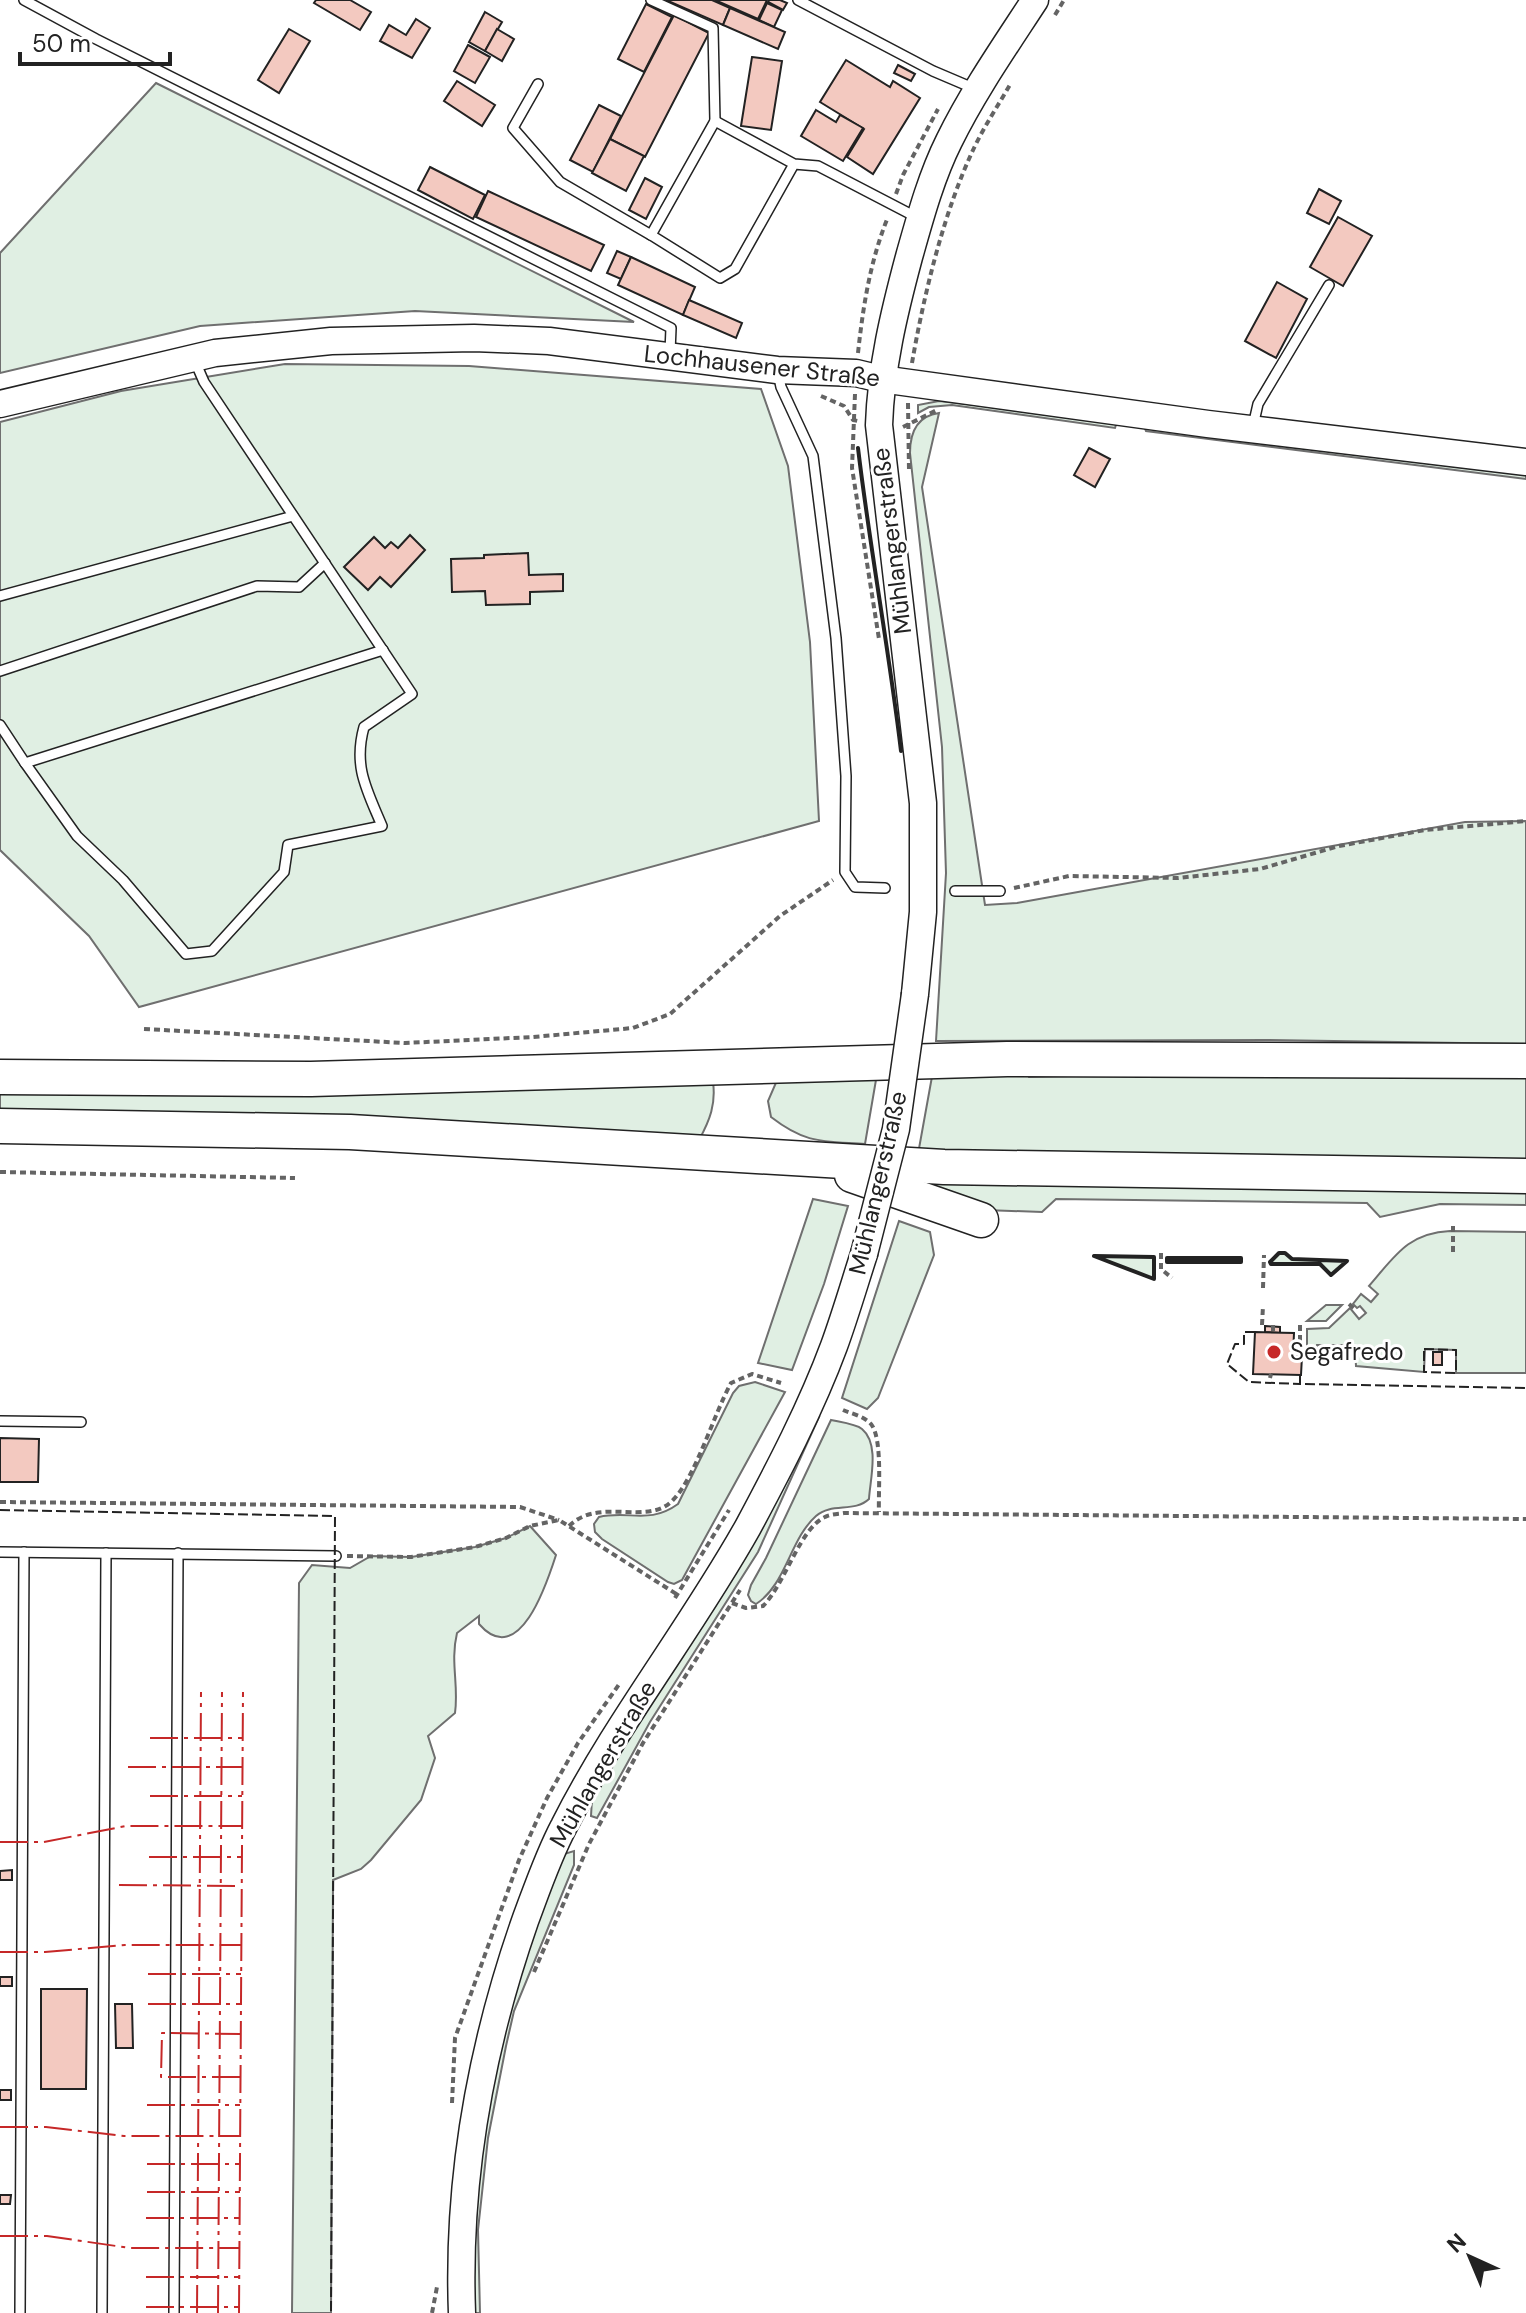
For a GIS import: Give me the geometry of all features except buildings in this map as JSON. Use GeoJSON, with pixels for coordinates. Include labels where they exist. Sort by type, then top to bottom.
{"type":"FeatureCollection","features":[{"type":"Feature","properties":{"kind":"highway"},"geometry":{"type":"LineString","coordinates":[[0,1077],[311,1079],[1007,1059],[1526,1061]]}},
{"type":"Feature","properties":{"kind":"highway"},"geometry":{"type":"LineString","coordinates":[[0,1126],[350,1132],[944,1167],[1526,1176]]}},
{"type":"Feature","properties":{"kind":"highway"},"geometry":{"type":"LineString","coordinates":[[806,1159],[981,1220]]}},
{"type":"Feature","properties":{"kind":"main road","name":"Mühlangerstraße"},"geometry":{"type":"LineString","coordinates":[[462,2313],[460,2257],[472,2132],[499,2002],[540,1880],[563,1828],[605,1751],[747,1527],[804,1416],[834,1347],[864,1254],[896,1129],[923,912],[923,803],[879,425],[869,376],[896,306],[919,218],[948,142],[1035,0]]}},
{"type":"Feature","properties":{"kind":"main road","name":"Lochhausener Straße"},"geometry":{"type":"LineString","coordinates":[[0,404],[215,353],[331,341],[474,338],[549,341],[670,355],[779,378],[869,376],[1252,429],[1526,462]]}},
{"type":"Feature","properties":{"kind":"lane"},"geometry":{"type":"LineString","coordinates":[[24,0],[671,328],[670,355]]}},
{"type":"Feature","properties":{"kind":"lane"},"geometry":{"type":"LineString","coordinates":[[651,0],[713,28],[715,121],[651,235]]}},
{"type":"Feature","properties":{"kind":"lane"},"geometry":{"type":"LineString","coordinates":[[798,0],[933,71],[978,90]]}},
{"type":"Feature","properties":{"kind":"lane"},"geometry":{"type":"LineString","coordinates":[[538,84],[513,128],[560,182],[720,278],[735,269],[794,164]]}},
{"type":"Feature","properties":{"kind":"lane"},"geometry":{"type":"LineString","coordinates":[[715,121],[794,164],[818,166],[919,218]]}},
{"type":"Feature","properties":{"kind":"lane"},"geometry":{"type":"LineString","coordinates":[[1252,429],[1258,404],[1329,285]]}},
{"type":"Feature","properties":{"kind":"lane"},"geometry":{"type":"LineString","coordinates":[[0,725],[77,836],[123,880],[186,954],[212,951],[284,872],[288,845],[382,826],[362,778],[358,748],[364,727],[412,694],[204,382],[194,359]]}},
{"type":"Feature","properties":{"kind":"lane"},"geometry":{"type":"LineString","coordinates":[[779,378],[813,456],[836,638],[846,776],[845,872],[855,887],[885,888]]}},
{"type":"Feature","properties":{"kind":"lane"},"geometry":{"type":"LineString","coordinates":[[0,596],[293,516]]}},
{"type":"Feature","properties":{"kind":"lane"},"geometry":{"type":"LineString","coordinates":[[0,671],[257,586],[299,587],[325,563]]}},
{"type":"Feature","properties":{"kind":"lane"},"geometry":{"type":"LineString","coordinates":[[25,763],[383,650]]}},
{"type":"Feature","properties":{"kind":"lane"},"geometry":{"type":"LineString","coordinates":[[955,891],[1000,891]]}},
{"type":"Feature","properties":{"kind":"lane"},"geometry":{"type":"LineString","coordinates":[[0,1421],[81,1422]]}},
{"type":"Feature","properties":{"kind":"lane"},"geometry":{"type":"LineString","coordinates":[[0,1552],[336,1556]]}},
{"type":"Feature","properties":{"kind":"lane"},"geometry":{"type":"LineString","coordinates":[[20,2313],[24,1552]]}},
{"type":"Feature","properties":{"kind":"lane"},"geometry":{"type":"LineString","coordinates":[[102,2313],[106,1553]]}},
{"type":"Feature","properties":{"kind":"lane"},"geometry":{"type":"LineString","coordinates":[[174,2313],[178,1553]]}},
{"type":"Feature","properties":{"kind":"path"},"geometry":{"type":"LineString","coordinates":[[1047,26],[1064,0]]}},
{"type":"Feature","properties":{"kind":"path"},"geometry":{"type":"LineString","coordinates":[[909,382],[922,307],[945,227],[974,148],[1013,79]]}},
{"type":"Feature","properties":{"kind":"path"},"geometry":{"type":"LineString","coordinates":[[869,376],[853,420],[852,468],[879,639]]}},
{"type":"Feature","properties":{"kind":"path"},"geometry":{"type":"LineString","coordinates":[[779,378],[831,398],[844,406],[853,420],[906,427]]}},
{"type":"Feature","properties":{"kind":"path"},"geometry":{"type":"LineString","coordinates":[[1000,891],[1069,876],[1178,878],[1260,869],[1339,846],[1425,830],[1526,821]]}},
{"type":"Feature","properties":{"kind":"path"},"geometry":{"type":"LineString","coordinates":[[144,1029],[405,1043],[533,1037],[633,1028],[670,1014],[780,916],[845,872]]}},
{"type":"Feature","properties":{"kind":"path"},"geometry":{"type":"LineString","coordinates":[[0,1172],[295,1178]]}},
{"type":"Feature","properties":{"kind":"path"},"geometry":{"type":"LineString","coordinates":[[1453,1225],[1453,1252]]}},
{"type":"Feature","properties":{"kind":"path"},"geometry":{"type":"LineString","coordinates":[[1161,1253],[1161,1269],[1172,1278]]}},
{"type":"Feature","properties":{"kind":"path"},"geometry":{"type":"LineString","coordinates":[[1263,1288],[1264,1255]]}},
{"type":"Feature","properties":{"kind":"path"},"geometry":{"type":"LineString","coordinates":[[1349,1304],[1356,1310]]}},
{"type":"Feature","properties":{"kind":"path"},"geometry":{"type":"LineString","coordinates":[[1262,1325],[1263,1306]]}},
{"type":"Feature","properties":{"kind":"path"},"geometry":{"type":"LineString","coordinates":[[1273,1325],[1273,1333]]}},
{"type":"Feature","properties":{"kind":"path"},"geometry":{"type":"LineString","coordinates":[[1300,1325],[1299,1351],[1316,1352]]}},
{"type":"Feature","properties":{"kind":"path"},"geometry":{"type":"LineString","coordinates":[[569,1526],[579,1516],[598,1511],[650,1512],[672,1502],[731,1383],[752,1374],[781,1383]]}},
{"type":"Feature","properties":{"kind":"path"},"geometry":{"type":"LineString","coordinates":[[843,1410],[872,1426],[877,1440],[879,1512]]}},
{"type":"Feature","properties":{"kind":"path"},"geometry":{"type":"LineString","coordinates":[[0,1502],[520,1507],[559,1520],[678,1595],[735,1499]]}},
{"type":"Feature","properties":{"kind":"path"},"geometry":{"type":"LineString","coordinates":[[531,1980],[589,1844],[643,1743],[732,1603],[746,1608],[763,1606],[776,1593],[800,1545],[824,1517],[879,1512],[1526,1519]]}},
{"type":"Feature","properties":{"kind":"path"},"geometry":{"type":"LineString","coordinates":[[336,1556],[411,1557],[475,1547],[506,1538],[530,1526],[559,1520]]}},
{"type":"Feature","properties":{"kind":"green space"},"geometry":{"type":"Polygon","coordinates":[[[156,83],[634,322],[415,311],[200,326],[0,373],[0,253],[156,83]]]}},
{"type":"Feature","properties":{"kind":"green space"},"geometry":{"type":"Polygon","coordinates":[[[285,364],[469,366],[761,389],[788,466],[810,642],[819,821],[139,1007],[89,936],[0,850],[0,422],[121,391],[285,364]]]}},
{"type":"Feature","properties":{"kind":"green space"},"geometry":{"type":"Polygon","coordinates":[[[939,401],[1112,420],[1116,425],[1115,428],[952,405],[929,407],[918,413],[918,405],[939,401]]]}},
{"type":"Feature","properties":{"kind":"green space"},"geometry":{"type":"Polygon","coordinates":[[[939,413],[922,487],[985,905],[1017,903],[1465,822],[1526,821],[1526,1044],[1267,1040],[936,1041],[946,873],[942,747],[910,453],[916,427],[925,418],[939,413]]]}},
{"type":"Feature","properties":{"kind":"green space"},"geometry":{"type":"Polygon","coordinates":[[[1144,426],[1526,473],[1526,479],[1146,431],[1144,426]]]}},
{"type":"Feature","properties":{"kind":"green space"},"geometry":{"type":"Polygon","coordinates":[[[1025,1069],[1029,1077],[1072,1076],[1076,1070],[1526,1073],[1526,1163],[1215,1154],[918,1154],[933,1071],[1025,1069]]]}},
{"type":"Feature","properties":{"kind":"green space"},"geometry":{"type":"Polygon","coordinates":[[[877,1074],[865,1144],[805,1137],[771,1117],[768,1101],[778,1078],[877,1074]]]}},
{"type":"Feature","properties":{"kind":"green space"},"geometry":{"type":"Polygon","coordinates":[[[713,1082],[711,1112],[699,1140],[0,1116],[0,1087],[713,1082]]]}},
{"type":"Feature","properties":{"kind":"green space"},"geometry":{"type":"Polygon","coordinates":[[[932,1183],[1526,1191],[1526,1205],[1440,1204],[1380,1217],[1367,1203],[1056,1199],[1042,1212],[985,1210],[931,1191],[932,1183]]]}},
{"type":"Feature","properties":{"kind":"green space"},"geometry":{"type":"Polygon","coordinates":[[[813,1199],[848,1206],[824,1284],[792,1370],[758,1363],[813,1199]]]}},
{"type":"Feature","properties":{"kind":"green space"},"geometry":{"type":"Polygon","coordinates":[[[899,1221],[930,1232],[934,1255],[878,1398],[867,1409],[842,1398],[899,1221]]]}},
{"type":"Feature","properties":{"kind":"green space"},"geometry":{"type":"Polygon","coordinates":[[[1450,1231],[1526,1232],[1526,1373],[1456,1373],[1456,1350],[1425,1349],[1424,1372],[1356,1366],[1355,1345],[1317,1345],[1316,1350],[1307,1350],[1307,1329],[1329,1328],[1350,1308],[1359,1319],[1366,1313],[1353,1304],[1361,1294],[1371,1302],[1378,1294],[1369,1286],[1404,1248],[1423,1236],[1450,1231]]]}},
{"type":"Feature","properties":{"kind":"green space"},"geometry":{"type":"Polygon","coordinates":[[[1279,1253],[1285,1253],[1292,1259],[1347,1261],[1331,1275],[1320,1264],[1271,1264],[1279,1253]]]}},
{"type":"Feature","properties":{"kind":"green space"},"geometry":{"type":"Polygon","coordinates":[[[1094,1256],[1154,1257],[1154,1279],[1094,1256]]]}},
{"type":"Feature","properties":{"kind":"green space"},"geometry":{"type":"Polygon","coordinates":[[[1167,1258],[1241,1258],[1241,1262],[1167,1262],[1167,1258]]]}},
{"type":"Feature","properties":{"kind":"green space"},"geometry":{"type":"Polygon","coordinates":[[[1326,1305],[1342,1305],[1326,1321],[1307,1321],[1326,1305]]]}},
{"type":"Feature","properties":{"kind":"green space"},"geometry":{"type":"Polygon","coordinates":[[[755,1382],[785,1392],[682,1580],[674,1584],[668,1582],[595,1532],[594,1524],[599,1517],[658,1514],[678,1504],[733,1393],[739,1386],[755,1382]]]}},
{"type":"Feature","properties":{"kind":"green space"},"geometry":{"type":"Polygon","coordinates":[[[816,1417],[819,1417],[758,1552],[650,1722],[597,1818],[591,1816],[592,1799],[816,1417]]]}},
{"type":"Feature","properties":{"kind":"green space"},"geometry":{"type":"Polygon","coordinates":[[[831,1420],[856,1426],[868,1436],[873,1462],[869,1499],[857,1506],[829,1509],[816,1516],[800,1537],[774,1585],[756,1604],[748,1595],[751,1585],[831,1420]]]}},
{"type":"Feature","properties":{"kind":"green space"},"geometry":{"type":"Polygon","coordinates":[[[530,1526],[556,1555],[538,1601],[519,1630],[507,1637],[493,1635],[479,1624],[479,1616],[457,1633],[454,1654],[455,1713],[428,1736],[435,1758],[421,1800],[371,1860],[361,1869],[333,1880],[331,2313],[292,2313],[299,1583],[312,1565],[350,1568],[371,1556],[411,1557],[475,1547],[506,1538],[530,1526]]]}},
{"type":"Feature","properties":{"kind":"green space"},"geometry":{"type":"Polygon","coordinates":[[[574,1851],[574,1865],[514,2011],[506,2046],[488,2138],[478,2230],[480,2313],[473,2313],[481,2139],[498,2044],[529,1939],[564,1854],[574,1851]]]}},
{"type":"Feature","properties":{"kind":"fence"},"geometry":{"type":"LineString","coordinates":[[1255,1332],[1244,1332],[1244,1344],[1235,1344],[1227,1364],[1249,1382],[1300,1384]]}},
{"type":"Feature","properties":{"kind":"fence"},"geometry":{"type":"LineString","coordinates":[[1424,1349],[1456,1350],[1456,1373],[1424,1372],[1424,1349]]}},
{"type":"Feature","properties":{"kind":"fence"},"geometry":{"type":"LineString","coordinates":[[1300,1375],[1300,1384],[1526,1388]]}},
{"type":"Feature","properties":{"kind":"fence"},"geometry":{"type":"LineString","coordinates":[[0,1510],[335,1516],[331,2313]]}},
{"type":"Feature","properties":{"kind":"wall"},"geometry":{"type":"LineString","coordinates":[[858,448],[901,751]]}},
{"type":"Feature","properties":{"kind":"wall"},"geometry":{"type":"LineString","coordinates":[[1279,1253],[1285,1253],[1292,1259],[1347,1261],[1331,1275],[1320,1264],[1271,1264],[1279,1253]]}},
{"type":"Feature","properties":{"kind":"wall"},"geometry":{"type":"LineString","coordinates":[[1094,1256],[1154,1257],[1154,1279],[1094,1256]]}},
{"type":"Feature","properties":{"kind":"wall"},"geometry":{"type":"LineString","coordinates":[[1167,1258],[1241,1258],[1241,1262],[1167,1262],[1167,1258]]}},
{"type":"Feature","properties":{"kind":"power"},"geometry":{"type":"LineString","coordinates":[[197,2313],[201,1692]]}},
{"type":"Feature","properties":{"kind":"power"},"geometry":{"type":"LineString","coordinates":[[218,2313],[222,1692]]}},
{"type":"Feature","properties":{"kind":"power"},"geometry":{"type":"LineString","coordinates":[[239,2313],[243,1692]]}},
{"type":"Feature","properties":{"kind":"power"},"geometry":{"type":"LineString","coordinates":[[150,1738],[243,1738]]}},
{"type":"Feature","properties":{"kind":"power"},"geometry":{"type":"LineString","coordinates":[[128,1767],[242,1767]]}},
{"type":"Feature","properties":{"kind":"power"},"geometry":{"type":"LineString","coordinates":[[150,1796],[242,1796]]}},
{"type":"Feature","properties":{"kind":"power"},"geometry":{"type":"LineString","coordinates":[[0,1842],[44,1842],[126,1826],[242,1826]]}},
{"type":"Feature","properties":{"kind":"power"},"geometry":{"type":"LineString","coordinates":[[149,1857],[242,1857]]}},
{"type":"Feature","properties":{"kind":"power"},"geometry":{"type":"LineString","coordinates":[[119,1885],[238,1886]]}},
{"type":"Feature","properties":{"kind":"power"},"geometry":{"type":"LineString","coordinates":[[0,1952],[45,1952],[125,1945],[241,1945]]}},
{"type":"Feature","properties":{"kind":"power"},"geometry":{"type":"LineString","coordinates":[[148,1974],[241,1974]]}},
{"type":"Feature","properties":{"kind":"power"},"geometry":{"type":"LineString","coordinates":[[148,2004],[241,2004]]}},
{"type":"Feature","properties":{"kind":"power"},"geometry":{"type":"LineString","coordinates":[[240,2077],[161,2077],[162,2033],[241,2034]]}},
{"type":"Feature","properties":{"kind":"power"},"geometry":{"type":"LineString","coordinates":[[147,2105],[240,2105]]}},
{"type":"Feature","properties":{"kind":"power"},"geometry":{"type":"LineString","coordinates":[[0,2127],[46,2127],[124,2136],[240,2136]]}},
{"type":"Feature","properties":{"kind":"power"},"geometry":{"type":"LineString","coordinates":[[147,2164],[240,2164]]}},
{"type":"Feature","properties":{"kind":"power"},"geometry":{"type":"LineString","coordinates":[[147,2192],[240,2192]]}},
{"type":"Feature","properties":{"kind":"power"},"geometry":{"type":"LineString","coordinates":[[146,2218],[240,2218]]}},
{"type":"Feature","properties":{"kind":"power"},"geometry":{"type":"LineString","coordinates":[[0,2236],[47,2236],[130,2248],[239,2248]]}},
{"type":"Feature","properties":{"kind":"power"},"geometry":{"type":"LineString","coordinates":[[146,2277],[239,2277]]}},
{"type":"Feature","properties":{"kind":"power"},"geometry":{"type":"LineString","coordinates":[[146,2307],[239,2307]]}},
{"type":"Feature","properties":{"kind":"place","name":"Segafredo"},"geometry":{"type":"Point","coordinates":[1274,1352]}}]}
